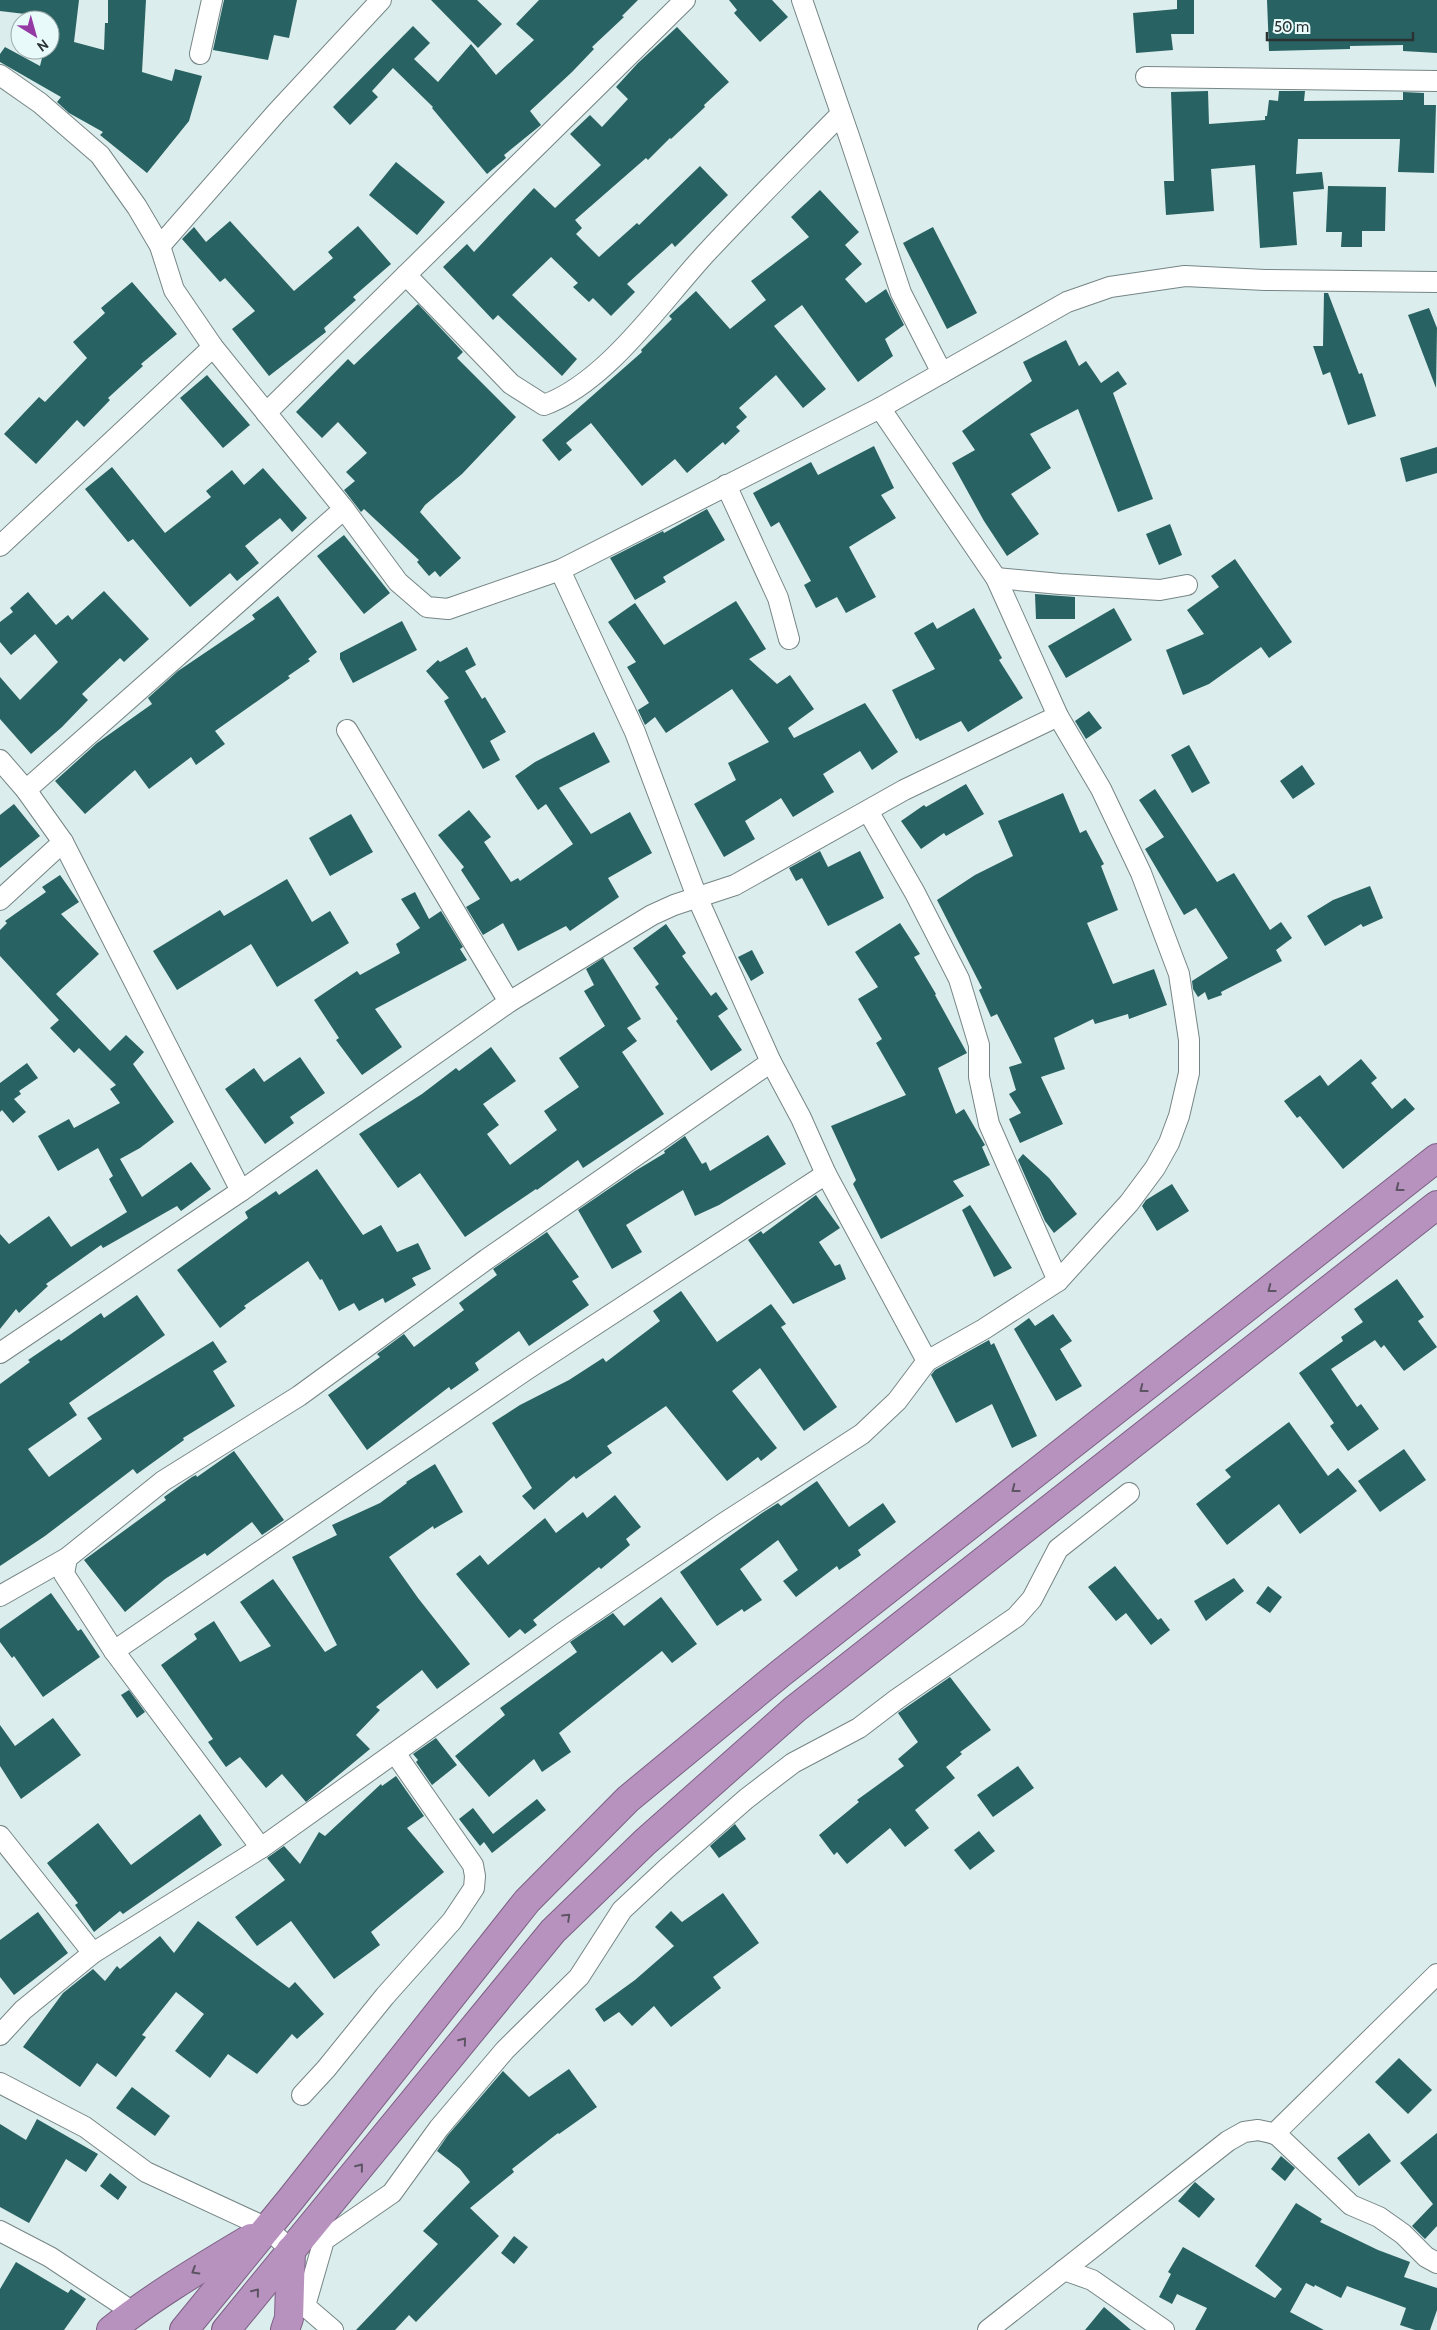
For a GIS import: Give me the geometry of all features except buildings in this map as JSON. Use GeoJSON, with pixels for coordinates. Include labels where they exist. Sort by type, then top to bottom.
{"type":"FeatureCollection","features":[{"type":"Feature","properties":{"kind":"highway"},"geometry":{"type":"LineString","coordinates":[[184,2330],[527,1901],[628,1799],[781,1673],[1437,1158]]}},
{"type":"Feature","properties":{"kind":"highway"},"geometry":{"type":"LineString","coordinates":[[226,2330],[553,1931],[645,1842],[795,1708],[1437,1205]]}},
{"type":"Feature","properties":{"kind":"highway"},"geometry":{"type":"LineString","coordinates":[[111,2330],[133,2312],[189,2275],[267,2228]]}},
{"type":"Feature","properties":{"kind":"highway"},"geometry":{"type":"LineString","coordinates":[[285,2330],[289,2318],[291,2250]]}},
{"type":"Feature","properties":{"kind":"street"},"geometry":{"type":"LineString","coordinates":[[200,54],[212,0]]}},
{"type":"Feature","properties":{"kind":"street"},"geometry":{"type":"LineString","coordinates":[[160,246],[276,113],[381,0]]}},
{"type":"Feature","properties":{"kind":"street"},"geometry":{"type":"LineString","coordinates":[[266,413],[685,0]]}},
{"type":"Feature","properties":{"kind":"street"},"geometry":{"type":"LineString","coordinates":[[802,0],[842,114],[900,293],[942,373]]}},
{"type":"Feature","properties":{"kind":"street"},"geometry":{"type":"LineString","coordinates":[[0,75],[40,103],[100,155],[137,207],[160,246],[174,290],[212,347],[344,509],[398,582],[427,607],[448,609],[560,570],[880,408],[1067,302],[1110,287],[1185,276],[1265,280],[1437,282]]}},
{"type":"Feature","properties":{"kind":"street"},"geometry":{"type":"LineString","coordinates":[[1146,77],[1437,81]]}},
{"type":"Feature","properties":{"kind":"street"},"geometry":{"type":"LineString","coordinates":[[406,275],[511,384],[544,404],[562,398],[592,376],[645,325],[708,251],[842,114]]}},
{"type":"Feature","properties":{"kind":"street"},"geometry":{"type":"LineString","coordinates":[[0,546],[212,347]]}},
{"type":"Feature","properties":{"kind":"street"},"geometry":{"type":"LineString","coordinates":[[0,2035],[23,2010],[92,1953],[261,1848],[564,1632],[721,1525],[862,1434],[897,1401],[927,1361],[984,1329],[1058,1281],[1129,1203],[1155,1168],[1169,1143],[1179,1116],[1189,1073],[1189,1040],[1179,974],[1141,873],[1101,790],[1058,716],[996,578],[880,408]]}},
{"type":"Feature","properties":{"kind":"street"},"geometry":{"type":"LineString","coordinates":[[726,485],[778,598],[789,639]]}},
{"type":"Feature","properties":{"kind":"street"},"geometry":{"type":"LineString","coordinates":[[26,790],[344,509]]}},
{"type":"Feature","properties":{"kind":"street"},"geometry":{"type":"LineString","coordinates":[[560,570],[635,732],[697,897],[771,1062],[802,1118],[826,1174],[927,1361]]}},
{"type":"Feature","properties":{"kind":"street"},"geometry":{"type":"LineString","coordinates":[[996,578],[1160,590],[1187,585]]}},
{"type":"Feature","properties":{"kind":"street"},"geometry":{"type":"LineString","coordinates":[[0,1353],[241,1191],[508,1002],[652,916],[697,897],[735,885],[904,790],[1058,716]]}},
{"type":"Feature","properties":{"kind":"street"},"geometry":{"type":"LineString","coordinates":[[347,730],[508,1002]]}},
{"type":"Feature","properties":{"kind":"street"},"geometry":{"type":"LineString","coordinates":[[0,760],[26,790],[63,842],[241,1191]]}},
{"type":"Feature","properties":{"kind":"street"},"geometry":{"type":"LineString","coordinates":[[868,811],[915,893],[959,979],[979,1045],[979,1077],[989,1124],[1058,1281]]}},
{"type":"Feature","properties":{"kind":"street"},"geometry":{"type":"LineString","coordinates":[[0,900],[63,842]]}},
{"type":"Feature","properties":{"kind":"street"},"geometry":{"type":"LineString","coordinates":[[0,1596],[67,1558],[163,1481],[299,1396],[487,1259],[771,1062]]}},
{"type":"Feature","properties":{"kind":"street"},"geometry":{"type":"LineString","coordinates":[[114,1651],[526,1370],[826,1174]]}},
{"type":"Feature","properties":{"kind":"street"},"geometry":{"type":"LineString","coordinates":[[334,2330],[305,2306],[324,2240],[392,2193],[439,2128],[505,2050],[579,1978],[622,1910],[746,1799],[793,1763],[859,1728],[897,1699],[1016,1617],[1032,1599],[1058,1550],[1129,1493]]}},
{"type":"Feature","properties":{"kind":"street"},"geometry":{"type":"LineString","coordinates":[[67,1558],[64,1574],[114,1651],[261,1848]]}},
{"type":"Feature","properties":{"kind":"street"},"geometry":{"type":"LineString","coordinates":[[302,2095],[326,2069],[385,1996],[452,1921],[474,1888],[476,1876],[473,1865],[395,1753]]}},
{"type":"Feature","properties":{"kind":"street"},"geometry":{"type":"LineString","coordinates":[[0,1836],[92,1953]]}},
{"type":"Feature","properties":{"kind":"street"},"geometry":{"type":"LineString","coordinates":[[1274,2134],[1437,1974]]}},
{"type":"Feature","properties":{"kind":"street"},"geometry":{"type":"LineString","coordinates":[[0,2083],[85,2127],[146,2172],[267,2228],[291,2250]]}},
{"type":"Feature","properties":{"kind":"street"},"geometry":{"type":"LineString","coordinates":[[988,2330],[1228,2141],[1244,2132],[1258,2130],[1274,2134],[1351,2205],[1379,2217],[1403,2234],[1426,2256],[1437,2263]]}},
{"type":"Feature","properties":{"kind":"street"},"geometry":{"type":"LineString","coordinates":[[0,2231],[50,2257],[133,2312]]}},
{"type":"Feature","properties":{"kind":"street"},"geometry":{"type":"LineString","coordinates":[[1064,2270],[1092,2280],[1164,2330]]}}]}
